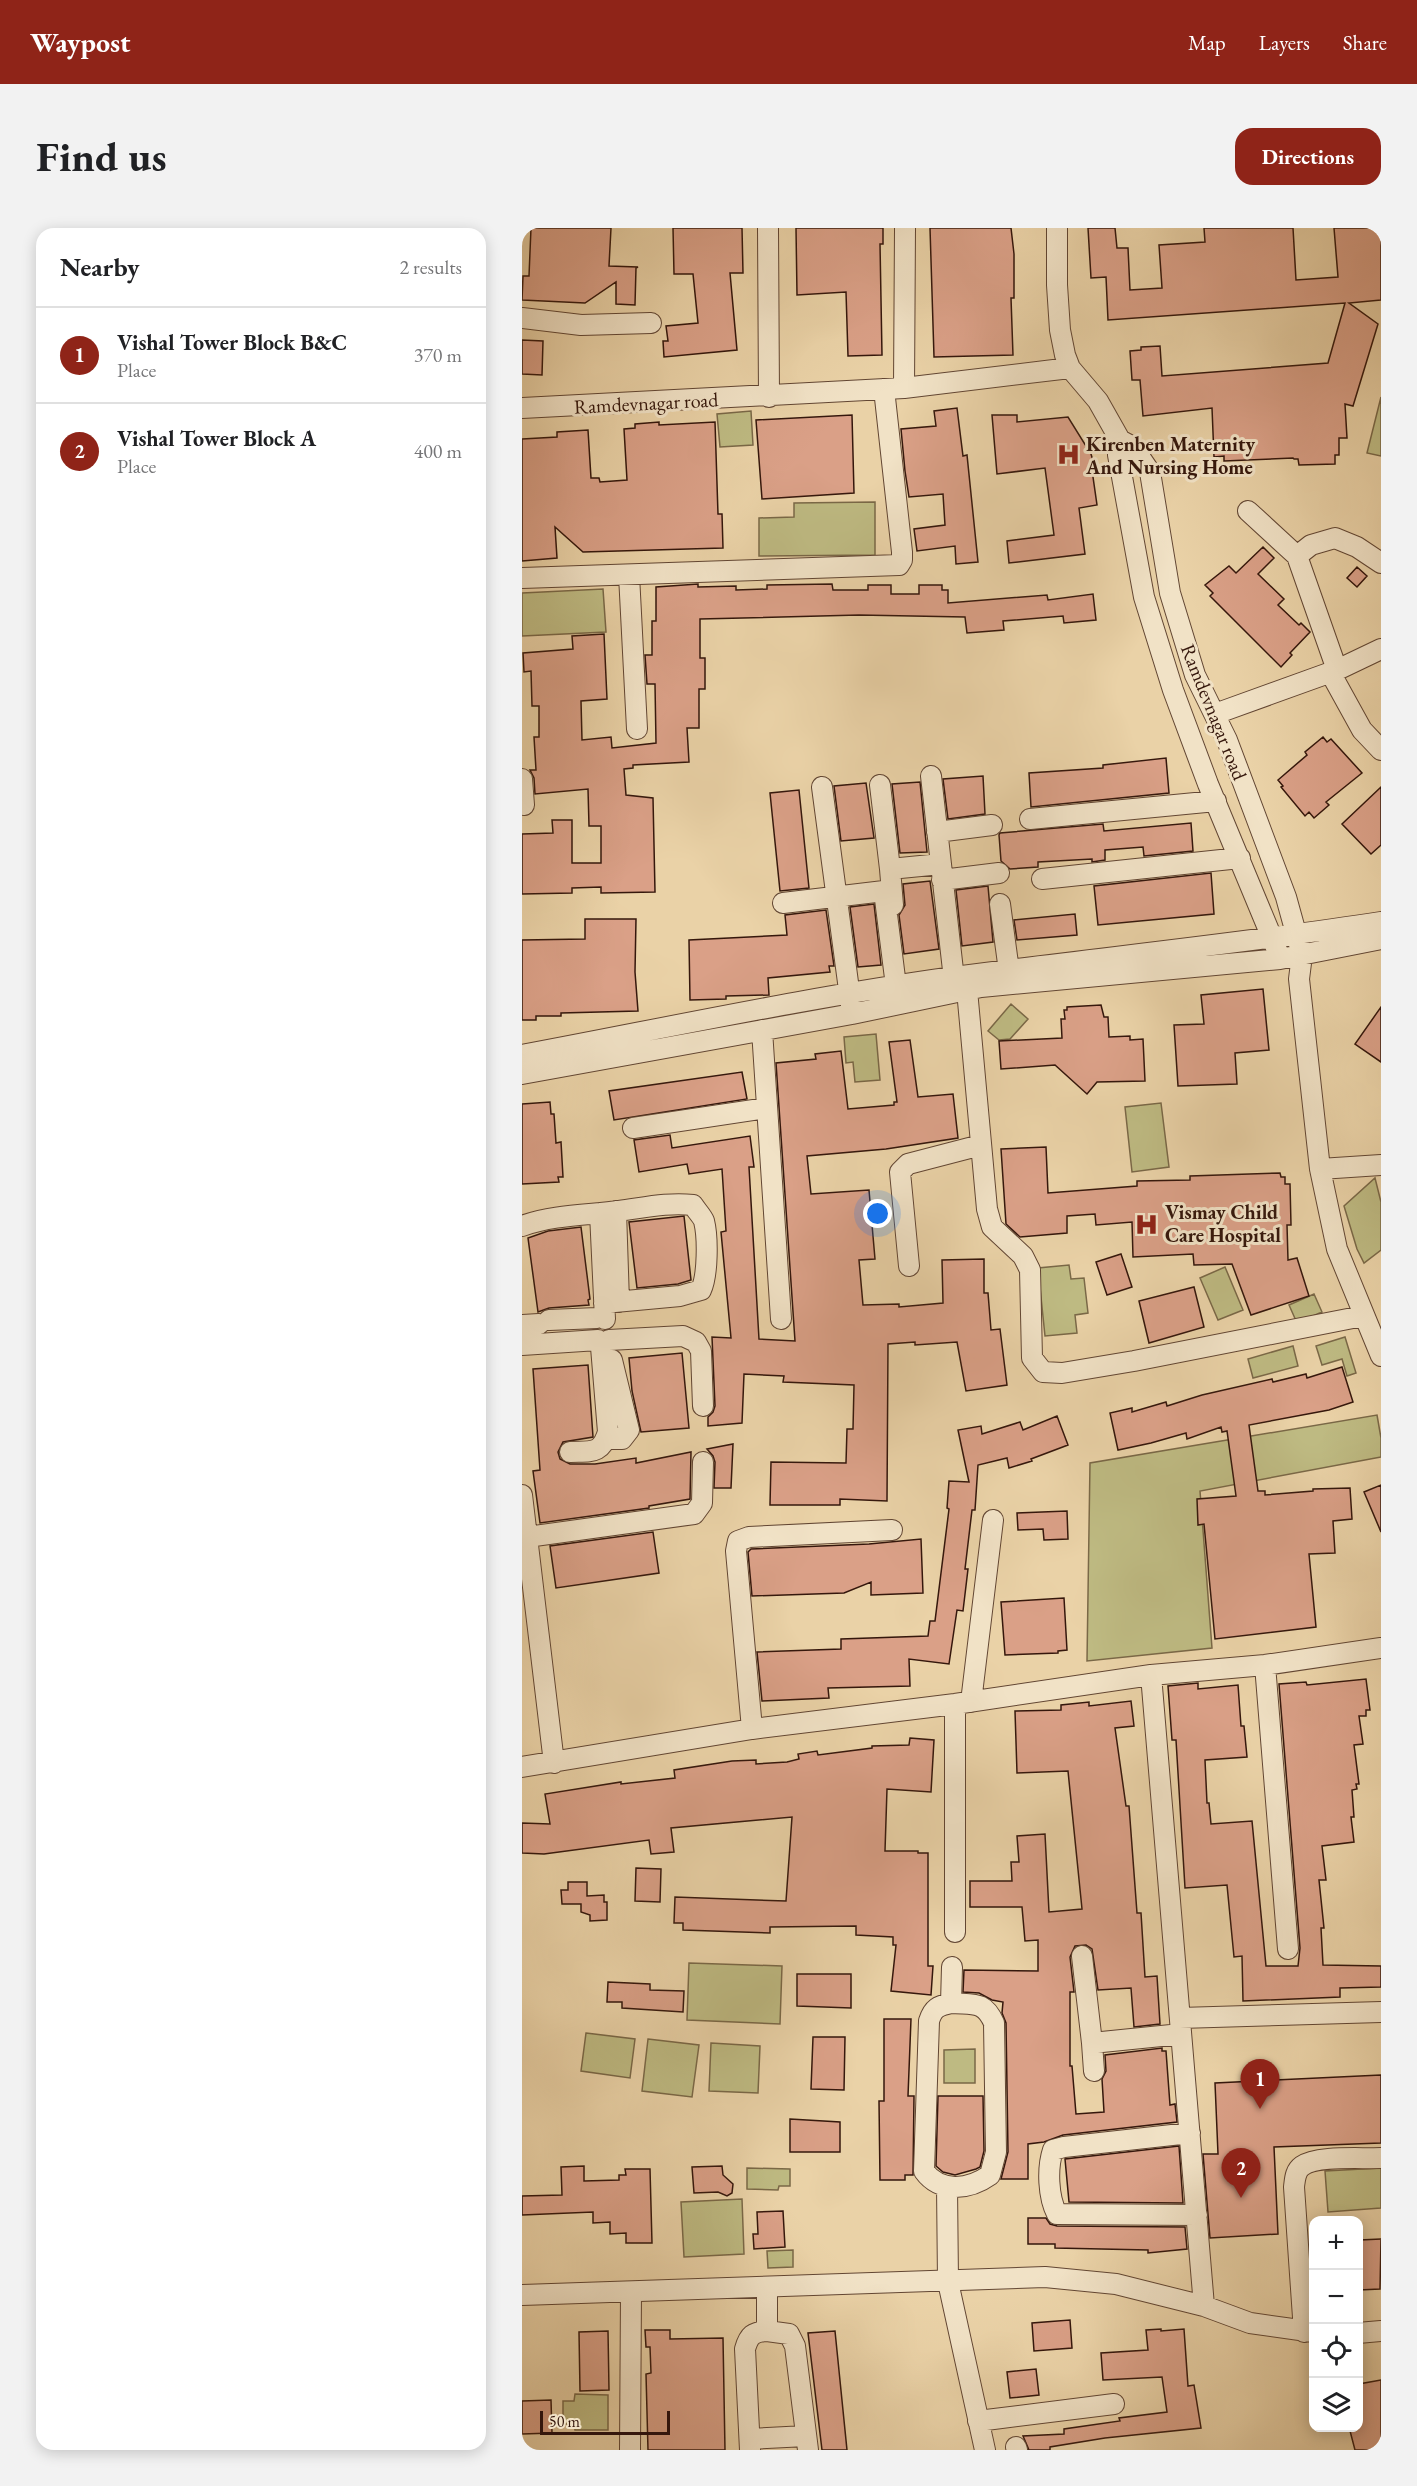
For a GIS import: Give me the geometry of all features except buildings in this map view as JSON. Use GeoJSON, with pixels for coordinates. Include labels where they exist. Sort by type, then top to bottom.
{"type":"FeatureCollection","features":[{"type":"Feature","properties":{"kind":"street"},"geometry":{"type":"LineString","coordinates":[[768,228],[769,396]]}},
{"type":"Feature","properties":{"kind":"street"},"geometry":{"type":"LineString","coordinates":[[522,578],[899,565],[902,552],[894,388],[905,228]]}},
{"type":"Feature","properties":{"kind":"street","name":"Ramdevnagar road"},"geometry":{"type":"LineString","coordinates":[[1057,228],[1057,285],[1060,330],[1065,355],[1070,368],[1098,401],[1120,440],[1133,447],[1150,472],[1170,593],[1195,675],[1227,740],[1298,935],[1302,955],[1299,979],[1320,1169],[1337,1249],[1381,1356]]}},
{"type":"Feature","properties":{"kind":"street"},"geometry":{"type":"LineString","coordinates":[[522,318],[581,325],[651,323]]}},
{"type":"Feature","properties":{"kind":"street","name":"Ramdevnagar road"},"geometry":{"type":"LineString","coordinates":[[522,408],[894,388],[1070,368]]}},
{"type":"Feature","properties":{"kind":"street","name":"Ramdevnagar road"},"geometry":{"type":"LineString","coordinates":[[1120,440],[1118,455],[1144,597],[1173,690],[1280,958]]}},
{"type":"Feature","properties":{"kind":"street"},"geometry":{"type":"LineString","coordinates":[[1248,511],[1297,556],[1334,671],[1362,730],[1381,750]]}},
{"type":"Feature","properties":{"kind":"street"},"geometry":{"type":"LineString","coordinates":[[1297,556],[1311,545],[1335,538],[1357,547],[1381,563]]}},
{"type":"Feature","properties":{"kind":"street"},"geometry":{"type":"LineString","coordinates":[[629,575],[637,729]]}},
{"type":"Feature","properties":{"kind":"street"},"geometry":{"type":"LineString","coordinates":[[1215,714],[1334,671],[1381,649]]}},
{"type":"Feature","properties":{"kind":"street"},"geometry":{"type":"LineString","coordinates":[[931,776],[942,872],[981,1145],[987,1209],[992,1227],[1023,1256],[1030,1270],[1032,1358],[1043,1372],[1062,1373],[1134,1361],[1363,1316]]}},
{"type":"Feature","properties":{"kind":"street"},"geometry":{"type":"LineString","coordinates":[[522,779],[524,805]]}},
{"type":"Feature","properties":{"kind":"street"},"geometry":{"type":"LineString","coordinates":[[880,785],[890,869],[899,986]]}},
{"type":"Feature","properties":{"kind":"street"},"geometry":{"type":"LineString","coordinates":[[822,787],[852,1014]]}},
{"type":"Feature","properties":{"kind":"street"},"geometry":{"type":"LineString","coordinates":[[1030,819],[1216,801]]}},
{"type":"Feature","properties":{"kind":"street"},"geometry":{"type":"LineString","coordinates":[[937,832],[992,825]]}},
{"type":"Feature","properties":{"kind":"street"},"geometry":{"type":"LineString","coordinates":[[1042,879],[1240,858]]}},
{"type":"Feature","properties":{"kind":"street"},"geometry":{"type":"LineString","coordinates":[[890,869],[999,873]]}},
{"type":"Feature","properties":{"kind":"street"},"geometry":{"type":"LineString","coordinates":[[783,903],[884,891],[899,986]]}},
{"type":"Feature","properties":{"kind":"street"},"geometry":{"type":"LineString","coordinates":[[1000,904],[1009,971]]}},
{"type":"Feature","properties":{"kind":"street"},"geometry":{"type":"LineString","coordinates":[[522,1074],[852,1014],[959,987],[1009,971],[1274,939],[1381,922]]}},
{"type":"Feature","properties":{"kind":"street"},"geometry":{"type":"LineString","coordinates":[[522,1055],[899,986],[959,987],[1280,958],[1381,939]]}},
{"type":"Feature","properties":{"kind":"street"},"geometry":{"type":"LineString","coordinates":[[1280,958],[1299,979]]}},
{"type":"Feature","properties":{"kind":"street"},"geometry":{"type":"LineString","coordinates":[[762,1030],[781,1319]]}},
{"type":"Feature","properties":{"kind":"street"},"geometry":{"type":"LineString","coordinates":[[633,1128],[767,1108]]}},
{"type":"Feature","properties":{"kind":"street"},"geometry":{"type":"LineString","coordinates":[[909,1266],[900,1172],[908,1164],[981,1145]]}},
{"type":"Feature","properties":{"kind":"street"},"geometry":{"type":"LineString","coordinates":[[1320,1169],[1381,1165]]}},
{"type":"Feature","properties":{"kind":"street"},"geometry":{"type":"LineString","coordinates":[[522,1226],[534,1222],[681,1203],[693,1205],[704,1220],[707,1269],[701,1290],[536,1323]]}},
{"type":"Feature","properties":{"kind":"street"},"geometry":{"type":"LineString","coordinates":[[570,1452],[596,1451],[605,1444],[608,1432],[604,1343],[608,1212]]}},
{"type":"Feature","properties":{"kind":"street"},"geometry":{"type":"LineString","coordinates":[[522,1345],[604,1343],[683,1336],[696,1342],[701,1351],[703,1406]]}},
{"type":"Feature","properties":{"kind":"street"},"geometry":{"type":"LineString","coordinates":[[527,1537],[694,1514],[702,1503],[703,1462]]}},
{"type":"Feature","properties":{"kind":"street"},"geometry":{"type":"LineString","coordinates":[[522,1495],[554,1763]]}},
{"type":"Feature","properties":{"kind":"street"},"geometry":{"type":"LineString","coordinates":[[955,1932],[963,1703],[993,1520]]}},
{"type":"Feature","properties":{"kind":"street"},"geometry":{"type":"LineString","coordinates":[[752,1729],[736,1551],[738,1541],[758,1537],[892,1530]]}},
{"type":"Feature","properties":{"kind":"street"},"geometry":{"type":"LineString","coordinates":[[522,1767],[752,1729],[963,1703],[1151,1675],[1265,1665],[1381,1648]]}},
{"type":"Feature","properties":{"kind":"street"},"geometry":{"type":"LineString","coordinates":[[1265,1665],[1288,1949]]}},
{"type":"Feature","properties":{"kind":"street"},"geometry":{"type":"LineString","coordinates":[[1151,1675],[1204,2306]]}},
{"type":"Feature","properties":{"kind":"street"},"geometry":{"type":"LineString","coordinates":[[1082,1956],[1094,2071]]}},
{"type":"Feature","properties":{"kind":"street"},"geometry":{"type":"LineString","coordinates":[[951,2003],[952,1967]]}},
{"type":"Feature","properties":{"kind":"street"},"geometry":{"type":"LineString","coordinates":[[951,2003],[982,2005],[989,2011],[994,2023],[996,2152],[990,2175],[973,2185],[947,2186],[935,2184],[924,2171],[929,2021],[932,2012],[938,2006],[951,2003]]}},
{"type":"Feature","properties":{"kind":"street"},"geometry":{"type":"LineString","coordinates":[[1092,2043],[1181,2026],[1381,2012]]}},
{"type":"Feature","properties":{"kind":"street"},"geometry":{"type":"LineString","coordinates":[[1190,2133],[1064,2146],[1053,2150],[1050,2159],[1050,2178],[1053,2206],[1057,2214],[1197,2215]]}},
{"type":"Feature","properties":{"kind":"street"},"geometry":{"type":"LineString","coordinates":[[522,2295],[1045,2277],[1116,2284],[1204,2306],[1250,2323],[1309,2332],[1294,2187],[1296,2173],[1302,2166],[1314,2161],[1381,2158]]}},
{"type":"Feature","properties":{"kind":"street"},"geometry":{"type":"LineString","coordinates":[[947,2186],[948,2282],[985,2450]]}},
{"type":"Feature","properties":{"kind":"street"},"geometry":{"type":"LineString","coordinates":[[767,2288],[767,2331]]}},
{"type":"Feature","properties":{"kind":"street"},"geometry":{"type":"LineString","coordinates":[[630,2450],[632,2292]]}},
{"type":"Feature","properties":{"kind":"street"},"geometry":{"type":"LineString","coordinates":[[1363,2333],[1381,2331]]}},
{"type":"Feature","properties":{"kind":"street"},"geometry":{"type":"LineString","coordinates":[[755,2332],[789,2334],[795,2346],[807,2443],[750,2445],[745,2349],[748,2338],[755,2332]]}},
{"type":"Feature","properties":{"kind":"street"},"geometry":{"type":"LineString","coordinates":[[978,2421],[1114,2404]]}},
{"type":"Feature","properties":{"kind":"shaded area"},"geometry":{"type":"Polygon","coordinates":[[[1381,397],[1381,456],[1367,453],[1381,397]]]}},
{"type":"Feature","properties":{"kind":"shaded area"},"geometry":{"type":"Polygon","coordinates":[[[751,411],[753,445],[720,447],[717,414],[751,411]]]}},
{"type":"Feature","properties":{"kind":"shaded area"},"geometry":{"type":"Polygon","coordinates":[[[875,502],[875,555],[759,556],[759,518],[794,517],[794,503],[875,502]]]}},
{"type":"Feature","properties":{"kind":"shaded area"},"geometry":{"type":"Polygon","coordinates":[[[603,589],[606,632],[522,636],[522,593],[603,589]]]}},
{"type":"Feature","properties":{"kind":"shaded area"},"geometry":{"type":"Polygon","coordinates":[[[1011,1004],[1028,1019],[1010,1039],[999,1040],[988,1031],[1011,1004]]]}},
{"type":"Feature","properties":{"kind":"shaded area"},"geometry":{"type":"Polygon","coordinates":[[[876,1034],[880,1080],[855,1082],[853,1062],[846,1063],[844,1037],[876,1034]]]}},
{"type":"Feature","properties":{"kind":"shaded area"},"geometry":{"type":"Polygon","coordinates":[[[1161,1103],[1169,1167],[1132,1172],[1125,1107],[1161,1103]]]}},
{"type":"Feature","properties":{"kind":"shaded area"},"geometry":{"type":"Polygon","coordinates":[[[1375,1178],[1381,1202],[1381,1250],[1364,1263],[1357,1249],[1344,1206],[1375,1178]]]}},
{"type":"Feature","properties":{"kind":"shaded area"},"geometry":{"type":"Polygon","coordinates":[[[1069,1265],[1071,1279],[1084,1278],[1088,1313],[1075,1315],[1077,1333],[1045,1336],[1038,1268],[1069,1265]]]}},
{"type":"Feature","properties":{"kind":"shaded area"},"geometry":{"type":"Polygon","coordinates":[[[1225,1267],[1243,1310],[1218,1320],[1200,1278],[1225,1267]]]}},
{"type":"Feature","properties":{"kind":"shaded area"},"geometry":{"type":"Polygon","coordinates":[[[1314,1294],[1322,1312],[1297,1323],[1289,1305],[1314,1294]]]}},
{"type":"Feature","properties":{"kind":"shaded area"},"geometry":{"type":"Polygon","coordinates":[[[1345,1337],[1356,1373],[1347,1376],[1342,1359],[1322,1365],[1316,1346],[1345,1337]]]}},
{"type":"Feature","properties":{"kind":"shaded area"},"geometry":{"type":"Polygon","coordinates":[[[1293,1346],[1298,1366],[1253,1378],[1248,1359],[1293,1346]]]}},
{"type":"Feature","properties":{"kind":"shaded area"},"geometry":{"type":"Polygon","coordinates":[[[1377,1415],[1381,1438],[1381,1457],[1200,1491],[1212,1648],[1087,1661],[1090,1463],[1377,1415]]]}},
{"type":"Feature","properties":{"kind":"shaded area"},"geometry":{"type":"Polygon","coordinates":[[[689,1963],[782,1966],[780,2024],[687,2020],[689,1963]]]}},
{"type":"Feature","properties":{"kind":"shaded area"},"geometry":{"type":"Polygon","coordinates":[[[586,2033],[635,2039],[630,2078],[581,2071],[586,2033]]]}},
{"type":"Feature","properties":{"kind":"shaded area"},"geometry":{"type":"Polygon","coordinates":[[[648,2039],[699,2045],[692,2097],[642,2091],[648,2039]]]}},
{"type":"Feature","properties":{"kind":"shaded area"},"geometry":{"type":"Polygon","coordinates":[[[711,2043],[760,2046],[758,2093],[709,2091],[711,2043]]]}},
{"type":"Feature","properties":{"kind":"shaded area"},"geometry":{"type":"Polygon","coordinates":[[[975,2049],[975,2083],[944,2083],[944,2050],[975,2049]]]}},
{"type":"Feature","properties":{"kind":"shaded area"},"geometry":{"type":"Polygon","coordinates":[[[747,2168],[790,2169],[790,2186],[779,2186],[778,2190],[747,2189],[747,2168]]]}},
{"type":"Feature","properties":{"kind":"shaded area"},"geometry":{"type":"Polygon","coordinates":[[[1381,2168],[1381,2208],[1328,2212],[1325,2171],[1381,2168]]]}},
{"type":"Feature","properties":{"kind":"shaded area"},"geometry":{"type":"Polygon","coordinates":[[[742,2199],[744,2254],[684,2257],[681,2202],[742,2199]]]}},
{"type":"Feature","properties":{"kind":"shaded area"},"geometry":{"type":"Polygon","coordinates":[[[793,2250],[793,2267],[768,2268],[767,2251],[793,2250]]]}},
{"type":"Feature","properties":{"kind":"shaded area"},"geometry":{"type":"Polygon","coordinates":[[[575,2394],[608,2395],[608,2430],[575,2430],[574,2424],[563,2424],[563,2401],[574,2401],[575,2394]]]}},
{"type":"Feature","properties":{"kind":"place","name":"Kirenben Maternity And Nursing Home"},"geometry":{"type":"Point","coordinates":[1068,455]}},
{"type":"Feature","properties":{"kind":"place","name":"Vismay Child Care Hospital"},"geometry":{"type":"Point","coordinates":[1147,1224]}},
{"type":"Feature","properties":{"kind":"place","name":"Vishal Tower Block B&C"},"geometry":{"type":"Point","coordinates":[1260,2109]}},
{"type":"Feature","properties":{"kind":"place","name":"Vishal Tower Block A"},"geometry":{"type":"Point","coordinates":[1241,2198]}}]}
